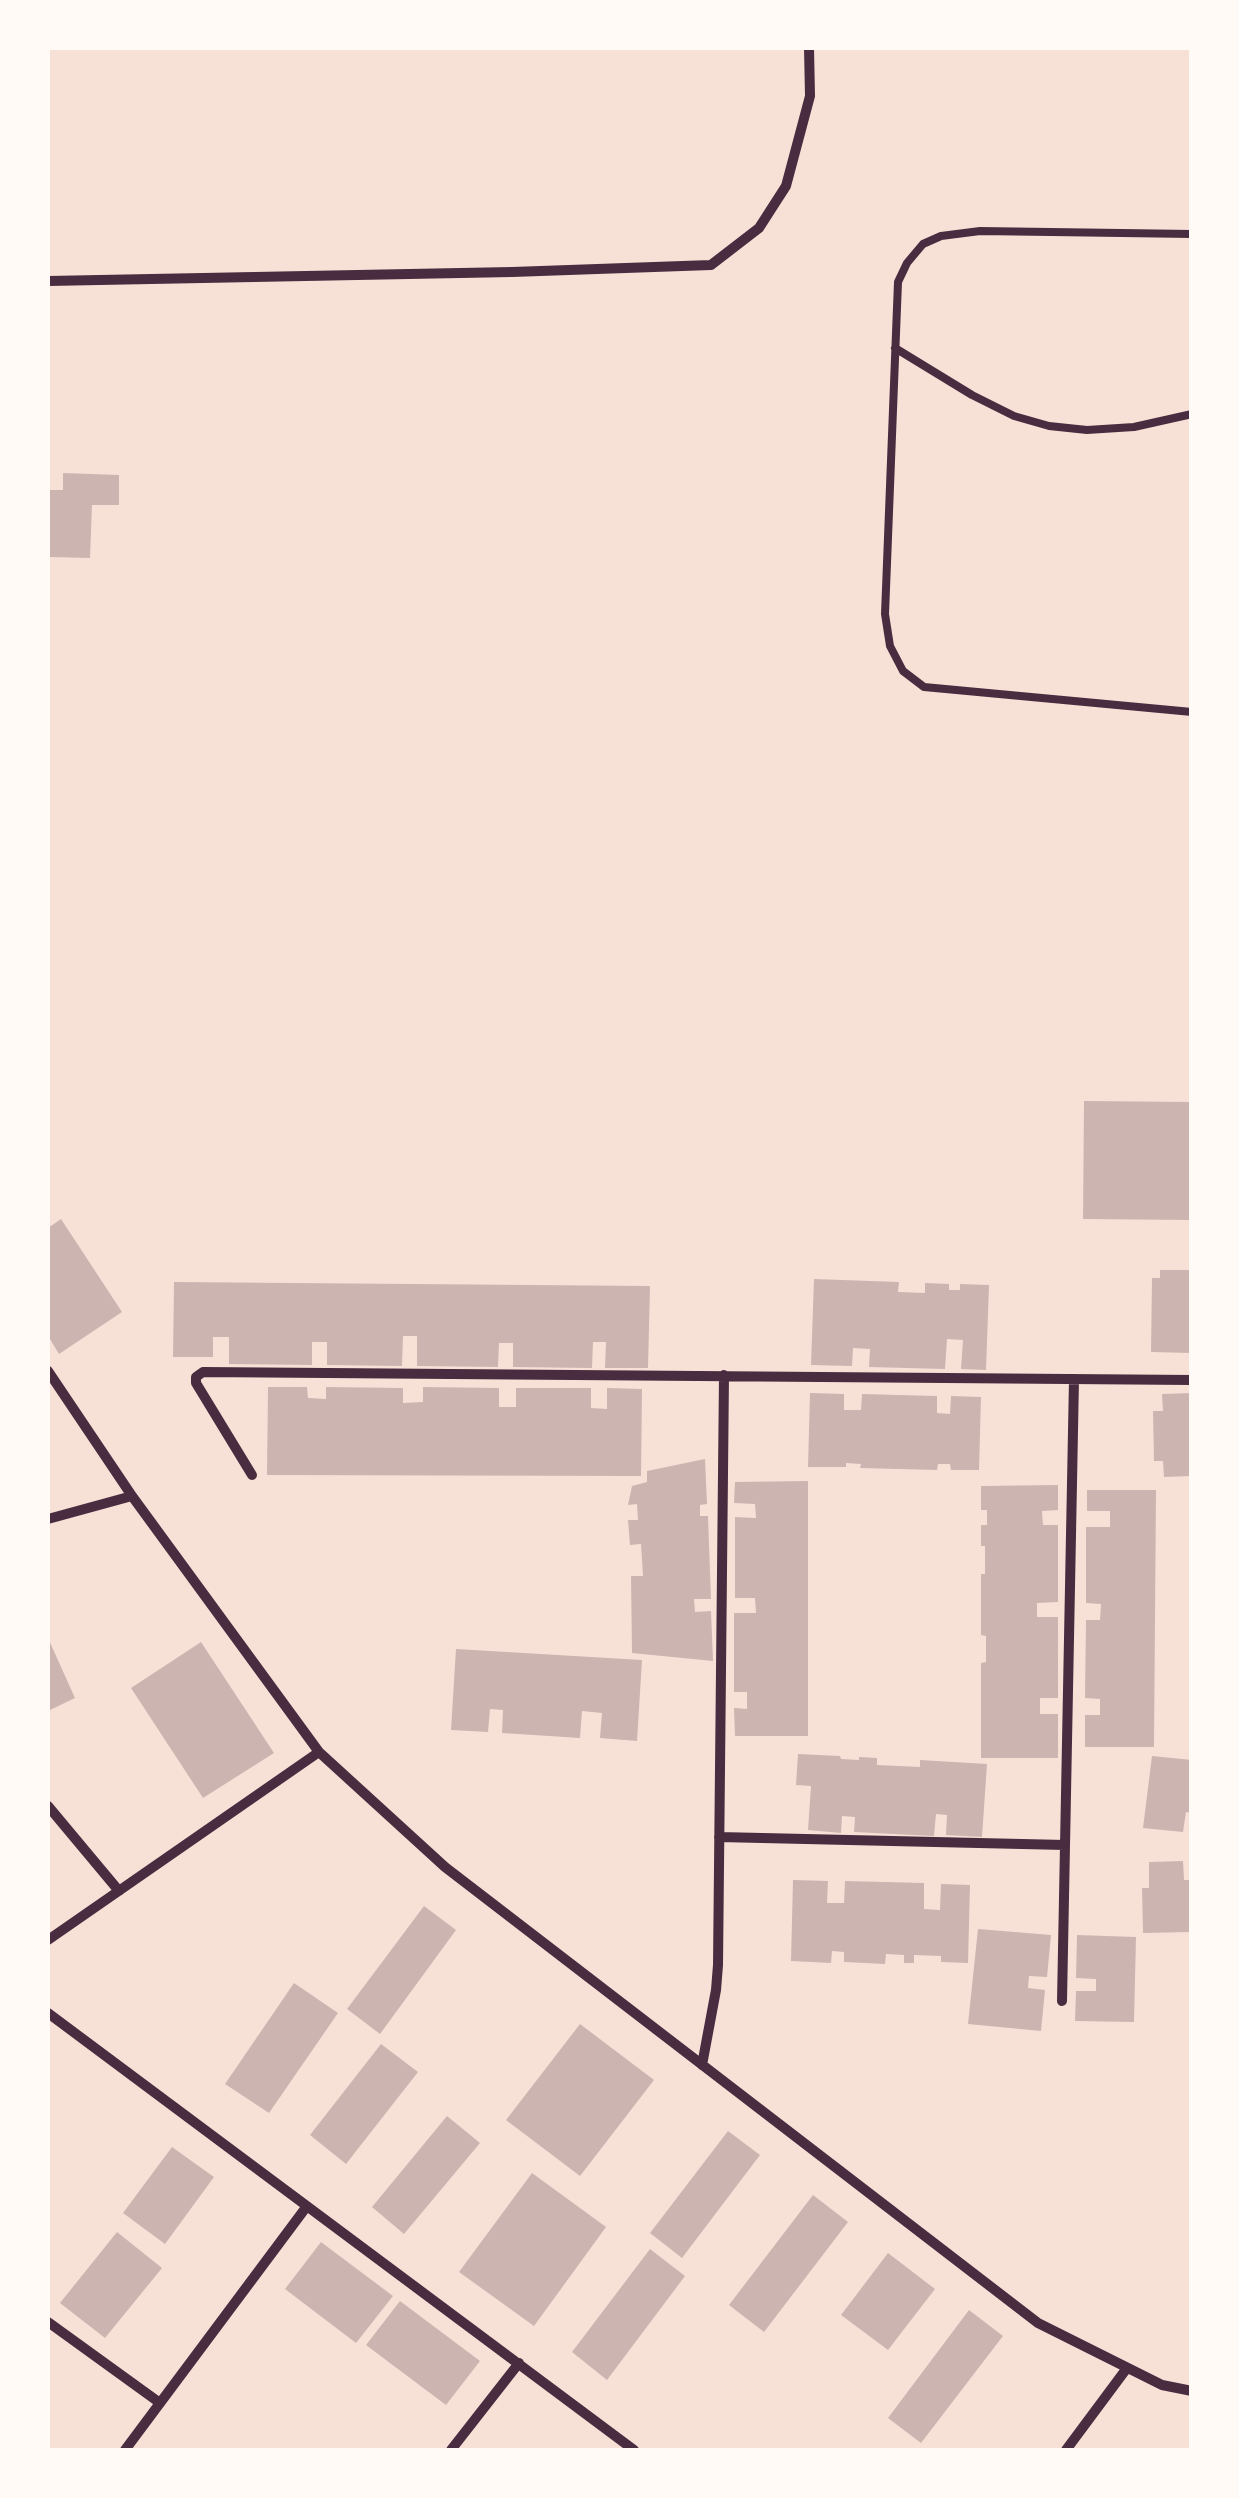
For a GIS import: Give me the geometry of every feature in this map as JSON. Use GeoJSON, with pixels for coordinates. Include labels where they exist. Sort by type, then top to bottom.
{"type":"FeatureCollection","features":[{"type":"Feature","properties":{"kind":"street"},"geometry":{"type":"LineString","coordinates":[[48,281],[711,265],[759,228],[786,186],[810,96],[809,48]]}},
{"type":"Feature","properties":{"kind":"street"},"geometry":{"type":"LineString","coordinates":[[48,1371],[132,1496],[319,1752],[445,1866],[1038,2322],[1162,2385],[1192,2391]]}},
{"type":"Feature","properties":{"kind":"street"},"geometry":{"type":"LineString","coordinates":[[252,1475],[196,1383],[196,1377],[203,1372],[1192,1380]]}},
{"type":"Feature","properties":{"kind":"street"},"geometry":{"type":"LineString","coordinates":[[702,2065],[716,1990],[724,1375]]}},
{"type":"Feature","properties":{"kind":"street"},"geometry":{"type":"LineString","coordinates":[[1062,2001],[1074,1378]]}},
{"type":"Feature","properties":{"kind":"street"},"geometry":{"type":"LineString","coordinates":[[48,1518],[132,1496]]}},
{"type":"Feature","properties":{"kind":"street"},"geometry":{"type":"LineString","coordinates":[[48,1940],[319,1752]]}},
{"type":"Feature","properties":{"kind":"street"},"geometry":{"type":"LineString","coordinates":[[48,1806],[119,1891]]}},
{"type":"Feature","properties":{"kind":"street"},"geometry":{"type":"LineString","coordinates":[[720,1838],[1066,1845]]}},
{"type":"Feature","properties":{"kind":"street"},"geometry":{"type":"LineString","coordinates":[[48,2013],[634,2450]]}},
{"type":"Feature","properties":{"kind":"street"},"geometry":{"type":"LineString","coordinates":[[125,2450],[306,2206]]}},
{"type":"Feature","properties":{"kind":"street"},"geometry":{"type":"LineString","coordinates":[[48,2322],[160,2403]]}},
{"type":"Feature","properties":{"kind":"street"},"geometry":{"type":"LineString","coordinates":[[451,2450],[519,2363]]}},
{"type":"Feature","properties":{"kind":"street"},"geometry":{"type":"LineString","coordinates":[[1066,2450],[1127,2368]]}},
{"type":"Feature","properties":{"kind":"lane"},"geometry":{"type":"LineString","coordinates":[[1192,234],[980,231],[941,236],[923,244],[898,282],[885,614],[890,646],[903,671],[924,688],[1192,712]]}},
{"type":"Feature","properties":{"kind":"lane"},"geometry":{"type":"LineString","coordinates":[[895,348],[972,395],[1014,416],[1049,426],[1087,430],[1134,427],[1192,414]]}},
{"type":"Feature","properties":{"kind":"building"},"geometry":{"type":"Polygon","coordinates":[[[63,473],[119,475],[119,505],[92,505],[90,558],[48,557],[48,490],[63,490],[63,473]]]}},
{"type":"Feature","properties":{"kind":"building"},"geometry":{"type":"Polygon","coordinates":[[[1084,1101],[1192,1102],[1192,1220],[1083,1219],[1084,1101]]]}},
{"type":"Feature","properties":{"kind":"building"},"geometry":{"type":"Polygon","coordinates":[[[61,1219],[122,1312],[59,1354],[48,1336],[48,1228],[61,1219]]]}},
{"type":"Feature","properties":{"kind":"building"},"geometry":{"type":"Polygon","coordinates":[[[1160,1270],[1192,1270],[1192,1353],[1151,1352],[1152,1278],[1160,1278],[1160,1270]]]}},
{"type":"Feature","properties":{"kind":"building"},"geometry":{"type":"Polygon","coordinates":[[[814,1279],[899,1282],[898,1292],[925,1293],[925,1283],[949,1284],[949,1290],[960,1290],[960,1284],[989,1285],[986,1370],[961,1369],[963,1340],[947,1339],[945,1369],[869,1367],[870,1349],[853,1348],[852,1366],[811,1365],[814,1279]]]}},
{"type":"Feature","properties":{"kind":"building"},"geometry":{"type":"Polygon","coordinates":[[[174,1282],[650,1286],[648,1368],[605,1368],[606,1342],[593,1342],[592,1368],[513,1367],[513,1343],[499,1343],[498,1367],[417,1366],[417,1336],[403,1336],[402,1366],[327,1365],[327,1342],[312,1342],[312,1365],[229,1364],[229,1337],[213,1337],[213,1357],[173,1357],[174,1282]]]}},
{"type":"Feature","properties":{"kind":"building"},"geometry":{"type":"Polygon","coordinates":[[[268,1387],[307,1387],[308,1398],[326,1399],[326,1387],[403,1388],[403,1403],[423,1402],[423,1387],[499,1388],[499,1407],[516,1407],[516,1388],[591,1388],[591,1408],[607,1409],[607,1388],[642,1389],[641,1476],[267,1475],[268,1387]]]}},
{"type":"Feature","properties":{"kind":"building"},"geometry":{"type":"Polygon","coordinates":[[[810,1393],[844,1394],[844,1410],[861,1410],[862,1394],[937,1396],[937,1413],[950,1414],[951,1396],[981,1397],[979,1470],[951,1470],[950,1464],[938,1464],[937,1470],[860,1468],[861,1464],[846,1463],[846,1467],[808,1467],[810,1393]]]}},
{"type":"Feature","properties":{"kind":"building"},"geometry":{"type":"Polygon","coordinates":[[[1192,1393],[1191,1476],[1164,1477],[1163,1461],[1154,1461],[1153,1411],[1163,1411],[1162,1394],[1192,1393]]]}},
{"type":"Feature","properties":{"kind":"building"},"geometry":{"type":"Polygon","coordinates":[[[705,1459],[707,1504],[700,1505],[700,1516],[708,1516],[711,1599],[694,1599],[695,1612],[711,1611],[713,1661],[632,1653],[631,1576],[643,1576],[641,1544],[630,1545],[628,1520],[638,1520],[637,1504],[628,1505],[632,1486],[647,1482],[647,1471],[705,1459]]]}},
{"type":"Feature","properties":{"kind":"building"},"geometry":{"type":"Polygon","coordinates":[[[808,1481],[808,1736],[735,1736],[734,1708],[747,1709],[747,1692],[734,1692],[734,1613],[756,1613],[755,1598],[735,1598],[735,1517],[756,1518],[755,1504],[734,1503],[735,1482],[808,1481]]]}},
{"type":"Feature","properties":{"kind":"building"},"geometry":{"type":"Polygon","coordinates":[[[1058,1485],[1058,1510],[1042,1511],[1043,1525],[1058,1525],[1058,1602],[1037,1603],[1037,1617],[1058,1617],[1058,1698],[1040,1698],[1040,1714],[1058,1714],[1058,1758],[981,1758],[981,1663],[986,1662],[986,1636],[981,1635],[985,1546],[981,1546],[981,1525],[987,1525],[987,1510],[981,1510],[981,1486],[1058,1485]]]}},
{"type":"Feature","properties":{"kind":"building"},"geometry":{"type":"Polygon","coordinates":[[[1087,1490],[1156,1490],[1154,1747],[1085,1747],[1085,1715],[1100,1715],[1100,1699],[1085,1698],[1086,1620],[1100,1620],[1101,1604],[1086,1603],[1086,1527],[1110,1527],[1110,1511],[1087,1511],[1087,1490]]]}},
{"type":"Feature","properties":{"kind":"building"},"geometry":{"type":"Polygon","coordinates":[[[48,1638],[75,1698],[48,1711],[48,1638]]]}},
{"type":"Feature","properties":{"kind":"building"},"geometry":{"type":"Polygon","coordinates":[[[201,1642],[274,1753],[203,1798],[131,1688],[201,1642]]]}},
{"type":"Feature","properties":{"kind":"building"},"geometry":{"type":"Polygon","coordinates":[[[456,1649],[642,1660],[637,1741],[600,1738],[602,1713],[582,1711],[580,1738],[502,1733],[503,1710],[490,1709],[488,1732],[451,1730],[456,1649]]]}},
{"type":"Feature","properties":{"kind":"building"},"geometry":{"type":"Polygon","coordinates":[[[798,1754],[877,1758],[877,1765],[920,1767],[920,1760],[987,1764],[982,1837],[946,1835],[947,1815],[936,1814],[934,1836],[854,1832],[855,1817],[842,1816],[841,1833],[808,1830],[811,1786],[796,1785],[798,1754]]]}},
{"type":"Feature","properties":{"kind":"building"},"geometry":{"type":"Polygon","coordinates":[[[1152,1756],[1192,1760],[1192,1813],[1186,1812],[1183,1832],[1143,1828],[1152,1756]]]}},
{"type":"Feature","properties":{"kind":"building"},"geometry":{"type":"Polygon","coordinates":[[[1183,1861],[1184,1880],[1192,1880],[1192,1932],[1143,1933],[1142,1888],[1149,1888],[1149,1862],[1183,1861]]]}},
{"type":"Feature","properties":{"kind":"building"},"geometry":{"type":"Polygon","coordinates":[[[793,1880],[828,1881],[827,1903],[844,1903],[845,1881],[924,1883],[924,1909],[940,1910],[941,1884],[970,1885],[968,1963],[914,1955],[914,1963],[904,1963],[904,1955],[886,1954],[885,1964],[844,1962],[844,1952],[832,1951],[831,1963],[791,1961],[793,1880]]]}},
{"type":"Feature","properties":{"kind":"building"},"geometry":{"type":"Polygon","coordinates":[[[424,1906],[456,1930],[380,2034],[347,2009],[424,1906]]]}},
{"type":"Feature","properties":{"kind":"building"},"geometry":{"type":"Polygon","coordinates":[[[978,1929],[1051,1935],[1047,1977],[1029,1976],[1028,1988],[1045,1990],[1041,2031],[968,2024],[978,1929]]]}},
{"type":"Feature","properties":{"kind":"building"},"geometry":{"type":"Polygon","coordinates":[[[1077,1935],[1136,1937],[1134,2022],[1075,2021],[1076,1991],[1096,1991],[1096,1979],[1076,1978],[1077,1935]]]}},
{"type":"Feature","properties":{"kind":"building"},"geometry":{"type":"Polygon","coordinates":[[[294,1983],[338,2013],[269,2113],[225,2084],[294,1983]]]}},
{"type":"Feature","properties":{"kind":"building"},"geometry":{"type":"Polygon","coordinates":[[[580,2024],[654,2080],[580,2176],[506,2120],[580,2024]]]}},
{"type":"Feature","properties":{"kind":"building"},"geometry":{"type":"Polygon","coordinates":[[[381,2044],[418,2072],[346,2164],[310,2135],[381,2044]]]}},
{"type":"Feature","properties":{"kind":"building"},"geometry":{"type":"Polygon","coordinates":[[[447,2116],[480,2143],[404,2234],[372,2207],[447,2116]]]}},
{"type":"Feature","properties":{"kind":"building"},"geometry":{"type":"Polygon","coordinates":[[[728,2131],[760,2155],[682,2258],[650,2233],[728,2131]]]}},
{"type":"Feature","properties":{"kind":"building"},"geometry":{"type":"Polygon","coordinates":[[[172,2147],[214,2177],[165,2244],[123,2213],[172,2147]]]}},
{"type":"Feature","properties":{"kind":"building"},"geometry":{"type":"Polygon","coordinates":[[[532,2173],[606,2227],[534,2326],[459,2272],[532,2173]]]}},
{"type":"Feature","properties":{"kind":"building"},"geometry":{"type":"Polygon","coordinates":[[[813,2195],[848,2222],[764,2332],[729,2305],[813,2195]]]}},
{"type":"Feature","properties":{"kind":"building"},"geometry":{"type":"Polygon","coordinates":[[[117,2232],[162,2268],[105,2338],[60,2303],[117,2232]]]}},
{"type":"Feature","properties":{"kind":"building"},"geometry":{"type":"Polygon","coordinates":[[[321,2242],[393,2296],[356,2343],[285,2289],[321,2242]]]}},
{"type":"Feature","properties":{"kind":"building"},"geometry":{"type":"Polygon","coordinates":[[[650,2249],[685,2276],[607,2380],[572,2352],[650,2249]]]}},
{"type":"Feature","properties":{"kind":"building"},"geometry":{"type":"Polygon","coordinates":[[[888,2253],[935,2289],[888,2350],[841,2315],[888,2253]]]}},
{"type":"Feature","properties":{"kind":"building"},"geometry":{"type":"Polygon","coordinates":[[[400,2301],[480,2361],[446,2405],[366,2345],[400,2301]]]}},
{"type":"Feature","properties":{"kind":"building"},"geometry":{"type":"Polygon","coordinates":[[[969,2310],[1003,2336],[921,2443],[888,2418],[969,2310]]]}}]}
